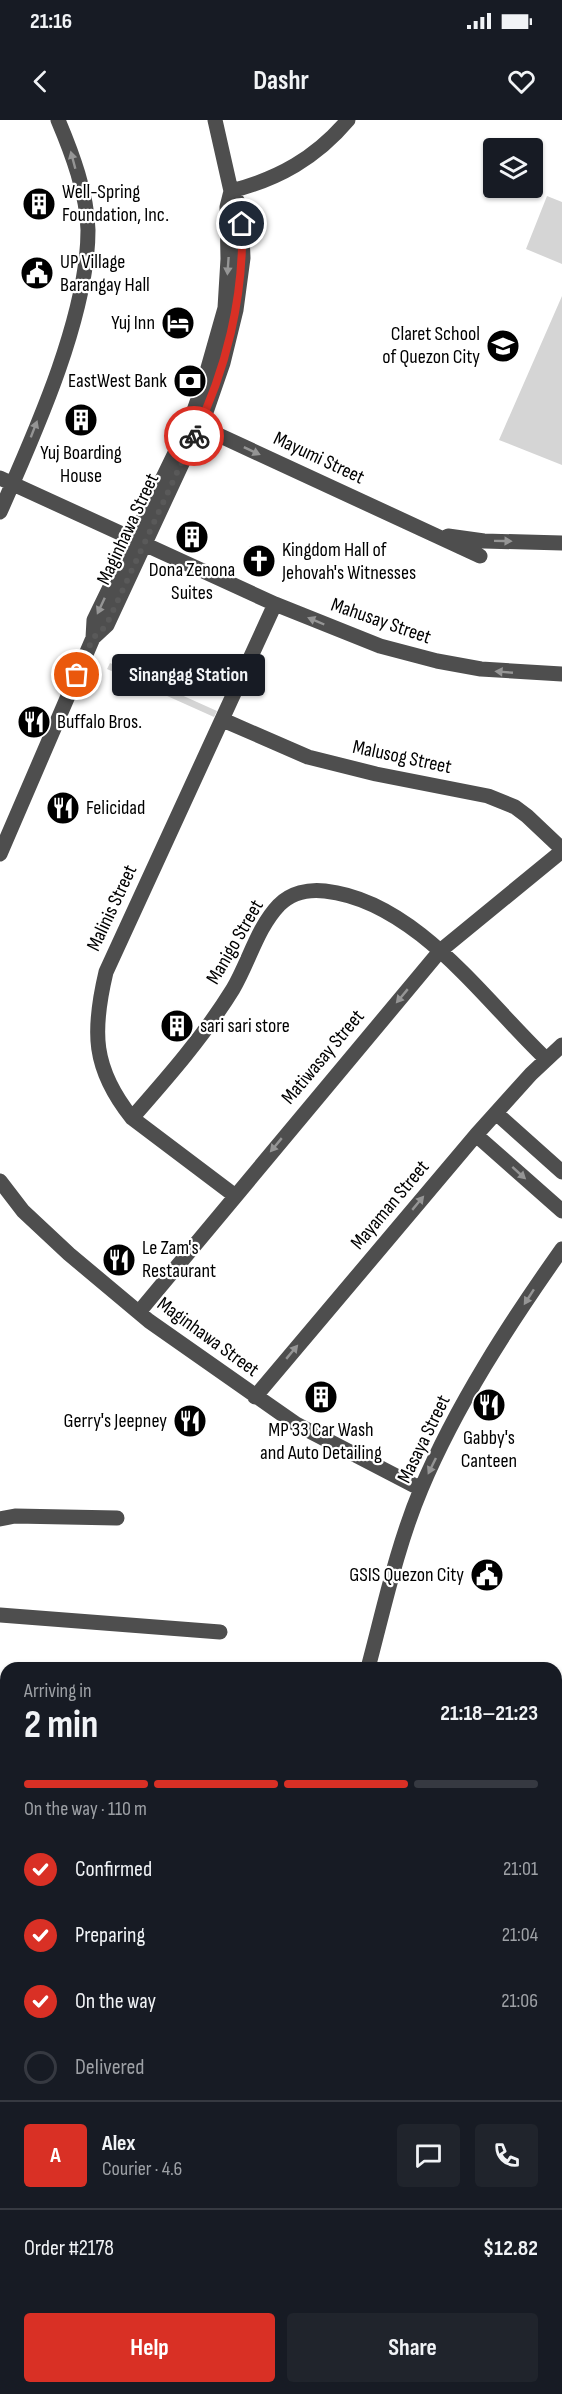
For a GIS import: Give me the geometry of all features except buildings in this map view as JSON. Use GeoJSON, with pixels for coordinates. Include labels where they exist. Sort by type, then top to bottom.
{"type":"FeatureCollection","features":[{"type":"Feature","properties":{"kind":"street"},"geometry":{"type":"LineString","coordinates":[[0,512],[6,481],[73,327],[86,255],[88,228],[82,196],[72,153],[58,120]]}},
{"type":"Feature","properties":{"kind":"street","name":"Maginhawa Street"},"geometry":{"type":"LineString","coordinates":[[0,854],[93,638],[94,620],[199,426],[223,363],[236,310],[243,258],[241,207],[231,192],[215,120]]}},
{"type":"Feature","properties":{"kind":"street"},"geometry":{"type":"LineString","coordinates":[[231,192],[265,182],[305,161],[328,142],[348,120]]}},
{"type":"Feature","properties":{"kind":"street","name":"Maginhawa Street"},"geometry":{"type":"LineString","coordinates":[[138,540],[189,422],[218,338],[225,308],[229,231],[227,207],[231,192]]}},
{"type":"Feature","properties":{"kind":"street","name":"Mayumi Street"},"geometry":{"type":"LineString","coordinates":[[199,426],[415,526],[480,556],[404,523],[415,526],[440,535],[484,541],[562,543]]}},
{"type":"Feature","properties":{"kind":"street","name":"Mahusay Street"},"geometry":{"type":"LineString","coordinates":[[6,481],[275,604],[350,635],[427,659],[507,672],[562,674]]}},
{"type":"Feature","properties":{"kind":"street","name":"Malinis Street"},"geometry":{"type":"LineString","coordinates":[[234,1195],[132,1118],[113,1091],[98,1049],[96,1017],[106,972],[275,604]]}},
{"type":"Feature","properties":{"kind":"street","name":"Malusog Street"},"geometry":{"type":"LineString","coordinates":[[223,720],[308,757],[376,774],[488,796],[515,807],[562,850]]}},
{"type":"Feature","properties":{"kind":"street","name":"Matiwasay Street"},"geometry":{"type":"LineString","coordinates":[[138,1312],[440,951],[562,850]]}},
{"type":"Feature","properties":{"kind":"street","name":"Manigo Street"},"geometry":{"type":"LineString","coordinates":[[132,1118],[180,1064],[214,1019],[240,977],[267,922],[280,904],[294,894],[315,890],[358,899],[410,926],[440,951],[546,1059]]}},
{"type":"Feature","properties":{"kind":"street","name":"Mayaman Street"},"geometry":{"type":"LineString","coordinates":[[255,1397],[476,1134],[562,1045]]}},
{"type":"Feature","properties":{"kind":"street"},"geometry":{"type":"LineString","coordinates":[[496,1113],[562,1172]]}},
{"type":"Feature","properties":{"kind":"street"},"geometry":{"type":"LineString","coordinates":[[476,1134],[562,1211]]}},
{"type":"Feature","properties":{"kind":"street","name":"Maginhawa Street"},"geometry":{"type":"LineString","coordinates":[[0,1181],[23,1211],[138,1312],[296,1424],[421,1489]]}},
{"type":"Feature","properties":{"kind":"street"},"geometry":{"type":"LineString","coordinates":[[0,1201],[23,1211]]}},
{"type":"Feature","properties":{"kind":"street","name":"Masaya Street"},"geometry":{"type":"LineString","coordinates":[[370,1662],[400,1548],[421,1489],[490,1358],[562,1249]]}},
{"type":"Feature","properties":{"kind":"street"},"geometry":{"type":"LineString","coordinates":[[0,1519],[15,1516],[117,1518]]}},
{"type":"Feature","properties":{"kind":"street"},"geometry":{"type":"LineString","coordinates":[[0,1616],[220,1632]]}},
{"type":"Feature","properties":{"kind":"shaded area"},"geometry":{"type":"Polygon","coordinates":[[[547,196],[562,202],[562,264],[526,249],[547,196]]]}},
{"type":"Feature","properties":{"kind":"shaded area"},"geometry":{"type":"Polygon","coordinates":[[[562,296],[562,465],[499,440],[562,296]]]}},
{"type":"Feature","properties":{"kind":"shaded area"},"geometry":{"type":"Polygon","coordinates":[[[110,663],[217,711],[214,717],[107,669],[110,663]]]}},
{"type":"Feature","properties":{"kind":"way so far"},"geometry":{"type":"LineString","coordinates":[[77,675],[93,638],[106,626],[194,436]]}},
{"type":"Feature","properties":{"kind":"place","name":"Well-Spring Foundation, Inc."},"geometry":{"type":"Point","coordinates":[39,204]}},
{"type":"Feature","properties":{"kind":"place","name":"UP Village Barangay Hall"},"geometry":{"type":"Point","coordinates":[37,273]}},
{"type":"Feature","properties":{"kind":"place","name":"Yuj Inn"},"geometry":{"type":"Point","coordinates":[178,323]}},
{"type":"Feature","properties":{"kind":"place","name":"Claret School of Quezon City"},"geometry":{"type":"Point","coordinates":[503,346]}},
{"type":"Feature","properties":{"kind":"place","name":"EastWest Bank"},"geometry":{"type":"Point","coordinates":[190,381]}},
{"type":"Feature","properties":{"kind":"place","name":"Yuj Boarding House"},"geometry":{"type":"Point","coordinates":[81,420]}},
{"type":"Feature","properties":{"kind":"place","name":"Dona Zenona Suites"},"geometry":{"type":"Point","coordinates":[192,537]}},
{"type":"Feature","properties":{"kind":"place","name":"Kingdom Hall of Jehovah's Witnesses"},"geometry":{"type":"Point","coordinates":[259,561]}},
{"type":"Feature","properties":{"kind":"place","name":"Sinangag Station"},"geometry":{"type":"Point","coordinates":[77,675]}},
{"type":"Feature","properties":{"kind":"place","name":"Buffalo Bros."},"geometry":{"type":"Point","coordinates":[34,722]}},
{"type":"Feature","properties":{"kind":"place","name":"Felicidad"},"geometry":{"type":"Point","coordinates":[63,808]}},
{"type":"Feature","properties":{"kind":"place","name":"sari sari store"},"geometry":{"type":"Point","coordinates":[177,1026]}},
{"type":"Feature","properties":{"kind":"place","name":"Le Zam's Restaurant"},"geometry":{"type":"Point","coordinates":[119,1260]}},
{"type":"Feature","properties":{"kind":"place","name":"MP 33 Car Wash and Auto Detailing"},"geometry":{"type":"Point","coordinates":[321,1397]}},
{"type":"Feature","properties":{"kind":"place","name":"Gabby's Canteen"},"geometry":{"type":"Point","coordinates":[489,1405]}},
{"type":"Feature","properties":{"kind":"place","name":"Gerry's Jeepney"},"geometry":{"type":"Point","coordinates":[190,1421]}},
{"type":"Feature","properties":{"kind":"place","name":"GSIS Quezon City"},"geometry":{"type":"Point","coordinates":[487,1575]}},
{"type":"Feature","properties":{"kind":"route"},"geometry":{"type":"LineString","coordinates":[[194,436],[206,411],[223,363],[236,310],[243,258],[242,224]]}}]}
